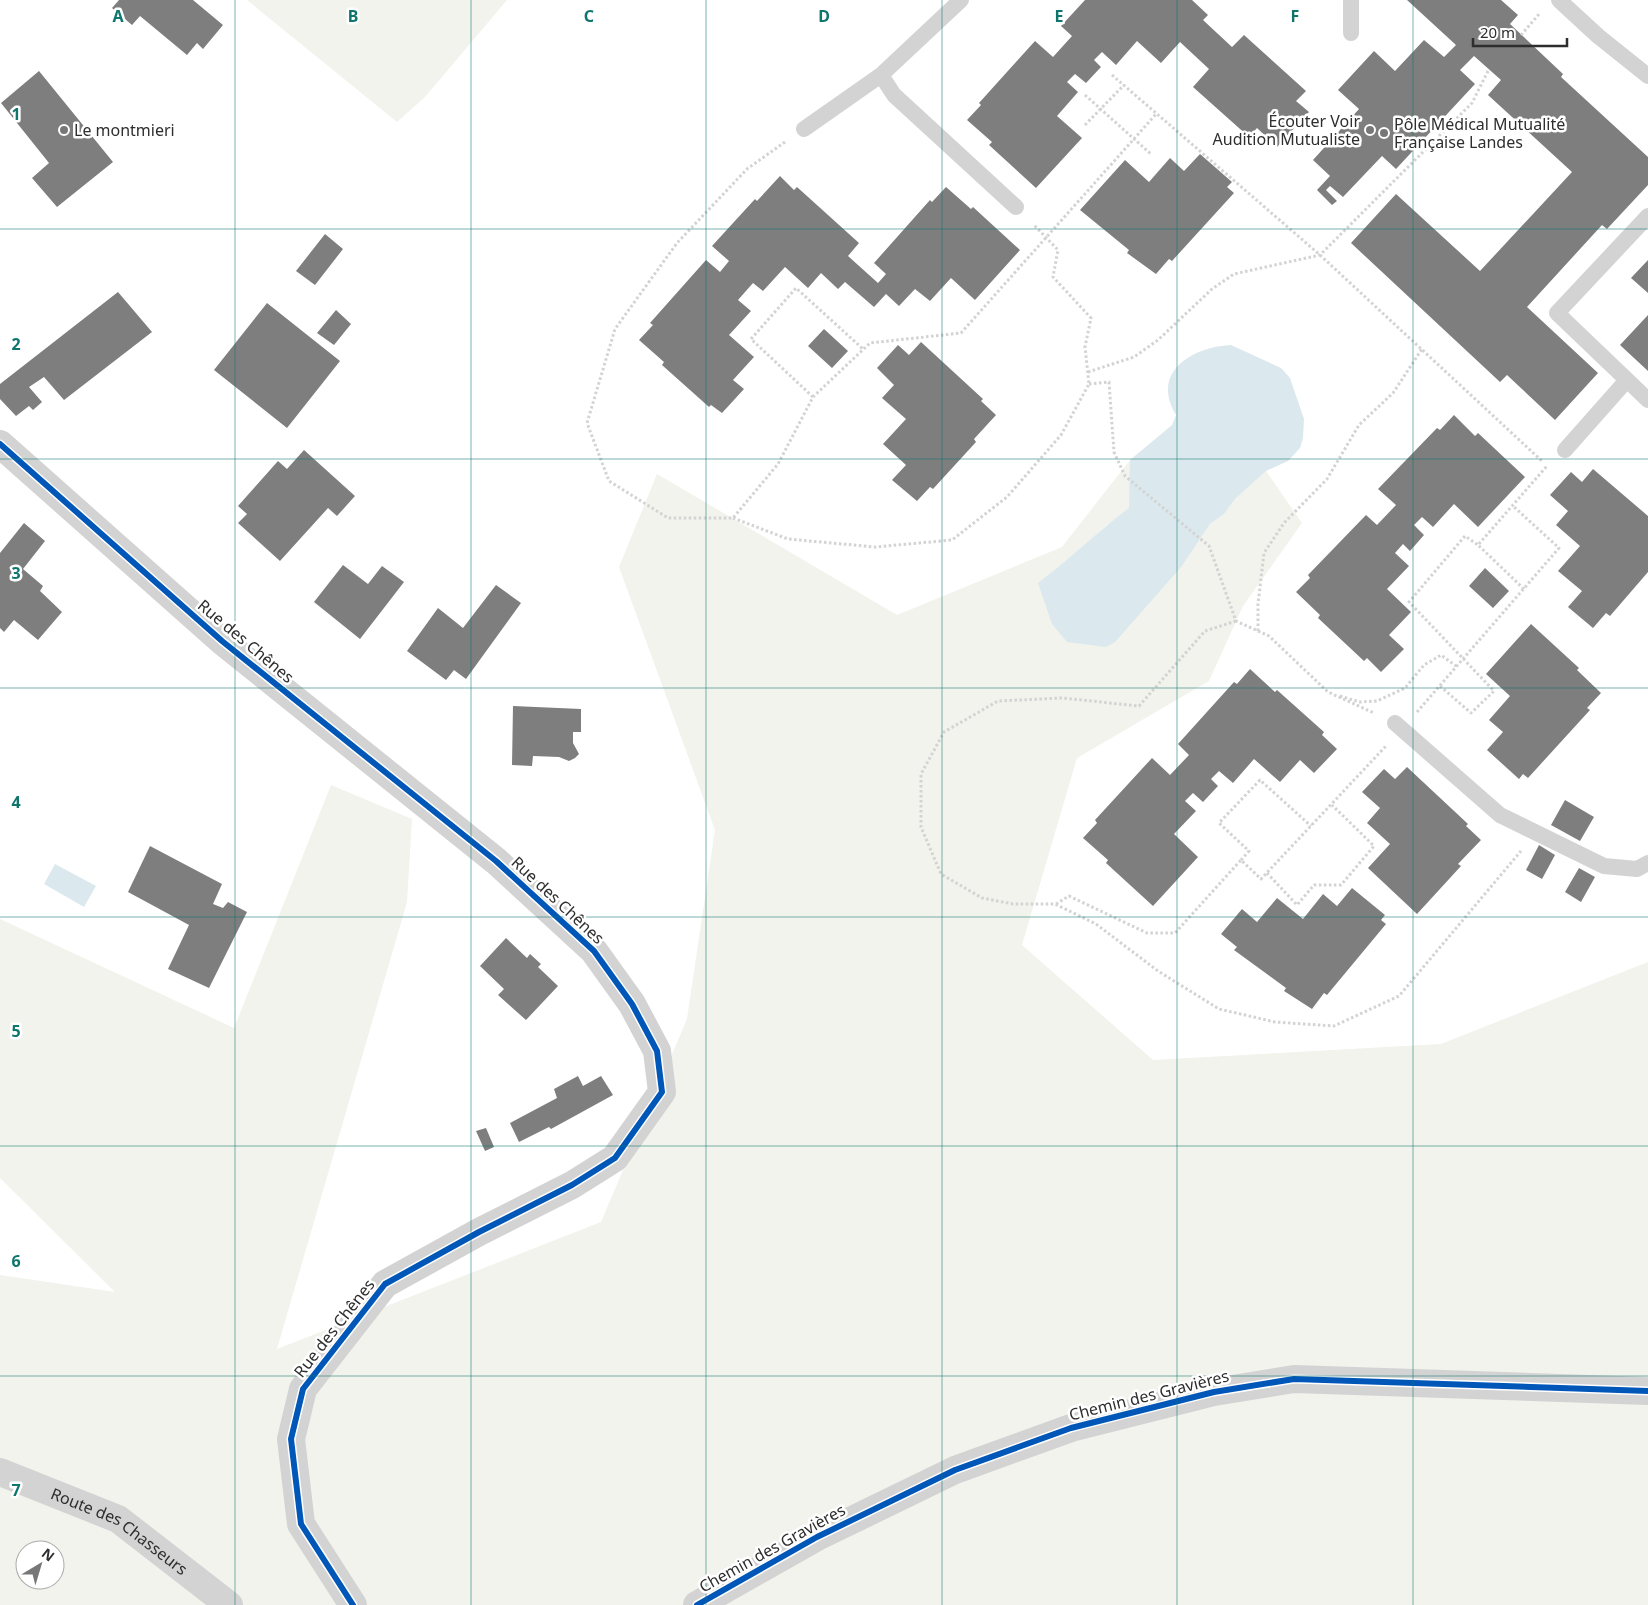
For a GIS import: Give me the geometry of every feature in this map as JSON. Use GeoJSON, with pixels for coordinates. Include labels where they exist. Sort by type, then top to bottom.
{"type":"FeatureCollection","features":[{"type":"Feature","properties":{"kind":"street","name":"Rue des Chênes"},"geometry":{"type":"LineString","coordinates":[[0,444],[222,641],[496,861],[594,951],[632,1004],[657,1051],[662,1092],[615,1158],[572,1185],[479,1232],[385,1284],[303,1389],[291,1439],[301,1524],[353,1605]]}},
{"type":"Feature","properties":{"kind":"street","name":"Chemin des Gravières"},"geometry":{"type":"LineString","coordinates":[[697,1605],[817,1537],[955,1470],[1071,1428],[1214,1392],[1294,1379],[1648,1391]]}},
{"type":"Feature","properties":{"kind":"street","name":"Route des Chasseurs"},"geometry":{"type":"LineString","coordinates":[[0,1472],[118,1518],[229,1605]]}},
{"type":"Feature","properties":{"kind":"lane"},"geometry":{"type":"LineString","coordinates":[[804,129],[881,75],[961,0]]}},
{"type":"Feature","properties":{"kind":"lane"},"geometry":{"type":"LineString","coordinates":[[1350,34],[1351,0]]}},
{"type":"Feature","properties":{"kind":"lane"},"geometry":{"type":"LineString","coordinates":[[1552,4],[1598,36],[1648,76]]}},
{"type":"Feature","properties":{"kind":"lane"},"geometry":{"type":"LineString","coordinates":[[881,75],[894,95],[1016,207]]}},
{"type":"Feature","properties":{"kind":"lane"},"geometry":{"type":"LineString","coordinates":[[1648,216],[1557,313],[1648,400]]}},
{"type":"Feature","properties":{"kind":"lane"},"geometry":{"type":"LineString","coordinates":[[1565,450],[1627,380]]}},
{"type":"Feature","properties":{"kind":"lane"},"geometry":{"type":"LineString","coordinates":[[1398,726],[1500,815],[1604,866],[1636,869],[1648,863]]}},
{"type":"Feature","properties":{"kind":"path"},"geometry":{"type":"LineString","coordinates":[[1521,35],[1552,4]]}},
{"type":"Feature","properties":{"kind":"path"},"geometry":{"type":"LineString","coordinates":[[1088,372],[1134,357],[1158,340],[1212,289],[1234,274],[1320,254],[1472,103],[1489,69]]}},
{"type":"Feature","properties":{"kind":"path"},"geometry":{"type":"LineString","coordinates":[[1112,75],[1320,254],[1548,468],[1478,545]]}},
{"type":"Feature","properties":{"kind":"path"},"geometry":{"type":"LineString","coordinates":[[1085,125],[1124,85]]}},
{"type":"Feature","properties":{"kind":"path"},"geometry":{"type":"LineString","coordinates":[[1085,95],[1133,140],[1152,155]]}},
{"type":"Feature","properties":{"kind":"path"},"geometry":{"type":"LineString","coordinates":[[733,518],[778,464],[813,397],[870,343],[961,334],[1157,113]]}},
{"type":"Feature","properties":{"kind":"path"},"geometry":{"type":"LineString","coordinates":[[804,129],[747,169],[677,243],[615,329],[587,422],[609,481],[668,518],[733,518],[788,539],[875,546],[952,540],[1007,496],[1061,435],[1090,384],[1085,347],[1091,318],[1053,277],[1058,250],[1016,207]]}},
{"type":"Feature","properties":{"kind":"path"},"geometry":{"type":"LineString","coordinates":[[813,397],[751,339],[796,288],[864,349]]}},
{"type":"Feature","properties":{"kind":"path"},"geometry":{"type":"LineString","coordinates":[[1258,631],[1258,604],[1264,554],[1284,523],[1327,479],[1359,425],[1393,393],[1422,349]]}},
{"type":"Feature","properties":{"kind":"path"},"geometry":{"type":"LineString","coordinates":[[1090,384],[1109,382],[1114,452],[1125,476],[1209,546],[1236,621]]}},
{"type":"Feature","properties":{"kind":"path"},"geometry":{"type":"LineString","coordinates":[[1241,860],[1261,879],[1332,804],[1398,726],[1440,686],[1559,548],[1513,506]]}},
{"type":"Feature","properties":{"kind":"path"},"geometry":{"type":"LineString","coordinates":[[1440,686],[1471,713],[1494,691],[1409,602],[1465,536],[1478,545],[1524,589]]}},
{"type":"Feature","properties":{"kind":"path"},"geometry":{"type":"LineString","coordinates":[[1398,726],[1328,692],[1269,636],[1236,621],[1205,631],[1139,706],[1062,698],[998,701],[944,732],[921,774],[921,827],[941,874],[982,898],[1013,904],[1055,904],[1096,924],[1158,971],[1219,1009],[1275,1022],[1334,1026],[1399,996],[1510,866],[1535,832]]}},
{"type":"Feature","properties":{"kind":"path"},"geometry":{"type":"LineString","coordinates":[[1328,692],[1360,702],[1377,700],[1404,688],[1424,665],[1441,655],[1456,666]]}},
{"type":"Feature","properties":{"kind":"path"},"geometry":{"type":"LineString","coordinates":[[1055,904],[1069,896],[1147,934],[1175,933],[1249,851],[1219,823],[1260,780],[1311,826]]}},
{"type":"Feature","properties":{"kind":"path"},"geometry":{"type":"LineString","coordinates":[[1267,873],[1297,905],[1314,885],[1341,885],[1374,846],[1332,804]]}},
{"type":"Feature","properties":{"kind":"shaded area"},"geometry":{"type":"Polygon","coordinates":[[[247,0],[507,0],[425,97],[397,122],[247,0]]]}},
{"type":"Feature","properties":{"kind":"shaded area"},"geometry":{"type":"Polygon","coordinates":[[[1231,345],[1281,368],[1290,378],[1304,419],[1303,438],[1300,448],[1288,461],[1266,471],[1235,499],[1224,514],[1210,524],[1182,566],[1115,642],[1106,647],[1067,642],[1052,624],[1038,583],[1129,508],[1130,460],[1172,425],[1176,415],[1169,400],[1168,386],[1172,374],[1179,365],[1202,351],[1231,345]]]}},
{"type":"Feature","properties":{"kind":"shaded area"},"geometry":{"type":"Polygon","coordinates":[[[1130,460],[1130,508],[1103,528],[1068,561],[1182,566],[1210,524],[1224,514],[1235,499],[1266,471],[1302,523],[1243,606],[1209,681],[1077,758],[1022,945],[1153,1060],[1441,1044],[1648,962],[1648,1605],[0,1605],[0,1275],[115,1292],[0,1178],[0,919],[234,1028],[331,785],[412,819],[407,902],[277,1349],[601,1222],[687,1019],[715,830],[619,567],[657,474],[897,615],[1062,547],[1130,460]]]}},
{"type":"Feature","properties":{"kind":"shaded area"},"geometry":{"type":"Polygon","coordinates":[[[55,864],[96,886],[84,907],[44,884],[55,864]]]}},
{"type":"Feature","properties":{"kind":"building"},"geometry":{"type":"Polygon","coordinates":[[[119,0],[193,0],[223,25],[203,49],[197,43],[187,55],[140,16],[132,25],[112,8],[119,0]]]}},
{"type":"Feature","properties":{"kind":"building"},"geometry":{"type":"Polygon","coordinates":[[[1085,0],[1192,0],[1208,15],[1203,20],[1232,47],[1244,35],[1306,91],[1296,101],[1309,112],[1277,147],[1257,128],[1249,137],[1193,87],[1209,69],[1180,42],[1161,63],[1137,41],[1116,65],[1102,52],[1094,60],[1101,67],[1086,83],[1075,74],[1067,82],[1078,92],[1057,116],[1082,138],[1036,188],[989,145],[992,142],[967,120],[981,105],[979,103],[1035,41],[1053,57],[1072,36],[1061,26],[1085,0]]]}},
{"type":"Feature","properties":{"kind":"building"},"geometry":{"type":"Polygon","coordinates":[[[1407,0],[1501,0],[1518,15],[1510,24],[1563,74],[1561,77],[1648,157],[1648,185],[1607,229],[1602,225],[1527,307],[1598,373],[1555,420],[1507,375],[1500,382],[1351,243],[1396,194],[1480,271],[1572,172],[1488,95],[1501,80],[1474,56],[1460,70],[1475,84],[1396,169],[1382,156],[1343,197],[1330,186],[1326,190],[1337,201],[1332,205],[1317,190],[1330,176],[1313,160],[1359,109],[1338,90],[1374,51],[1395,71],[1424,40],[1444,57],[1456,45],[1407,0]]]}},
{"type":"Feature","properties":{"kind":"building"},"geometry":{"type":"Polygon","coordinates":[[[39,71],[113,162],[57,207],[32,178],[49,163],[1,103],[39,71]]]}},
{"type":"Feature","properties":{"kind":"building"},"geometry":{"type":"Polygon","coordinates":[[[1200,154],[1232,182],[1227,187],[1234,193],[1172,261],[1169,259],[1156,274],[1127,253],[1129,250],[1080,210],[1125,160],[1149,182],[1170,158],[1184,171],[1200,154]]]}},
{"type":"Feature","properties":{"kind":"building"},"geometry":{"type":"Polygon","coordinates":[[[780,176],[794,190],[797,187],[859,243],[848,256],[878,283],[886,274],[874,263],[930,200],[932,202],[946,187],[971,209],[973,207],[1020,250],[975,300],[951,278],[930,301],[915,289],[899,306],[886,294],[874,307],[845,282],[838,289],[821,273],[808,288],[785,267],[763,291],[753,283],[738,300],[751,311],[729,335],[754,357],[733,380],[744,389],[722,413],[711,405],[709,407],[662,365],[664,362],[639,340],[653,325],[650,323],[706,260],[720,272],[729,261],[712,246],[755,199],[757,201],[780,176]]]}},
{"type":"Feature","properties":{"kind":"building"},"geometry":{"type":"Polygon","coordinates":[[[325,234],[343,249],[315,285],[296,271],[325,234]]]}},
{"type":"Feature","properties":{"kind":"building"},"geometry":{"type":"Polygon","coordinates":[[[1648,260],[1648,293],[1631,278],[1648,260]]]}},
{"type":"Feature","properties":{"kind":"building"},"geometry":{"type":"Polygon","coordinates":[[[118,292],[152,332],[64,400],[44,377],[29,387],[42,402],[33,410],[29,406],[16,416],[0,399],[0,384],[118,292]]]}},
{"type":"Feature","properties":{"kind":"building"},"geometry":{"type":"Polygon","coordinates":[[[267,303],[340,361],[287,428],[214,370],[267,303]]]}},
{"type":"Feature","properties":{"kind":"building"},"geometry":{"type":"Polygon","coordinates":[[[336,310],[351,324],[334,345],[317,333],[336,310]]]}},
{"type":"Feature","properties":{"kind":"building"},"geometry":{"type":"Polygon","coordinates":[[[1648,315],[1648,371],[1620,345],[1648,315]]]}},
{"type":"Feature","properties":{"kind":"building"},"geometry":{"type":"Polygon","coordinates":[[[824,329],[848,351],[832,368],[808,346],[824,329]]]}},
{"type":"Feature","properties":{"kind":"building"},"geometry":{"type":"Polygon","coordinates":[[[921,342],[983,399],[981,401],[996,415],[974,439],[976,442],[933,489],[930,487],[917,501],[892,480],[906,465],[883,444],[906,419],[882,398],[894,385],[877,368],[898,345],[909,355],[921,342]]]}},
{"type":"Feature","properties":{"kind":"building"},"geometry":{"type":"Polygon","coordinates":[[[1454,415],[1475,436],[1478,433],[1525,477],[1478,527],[1454,504],[1433,527],[1422,517],[1414,525],[1424,535],[1410,551],[1403,544],[1395,553],[1409,566],[1387,589],[1411,612],[1389,635],[1404,649],[1381,672],[1367,658],[1364,661],[1318,618],[1320,615],[1296,592],[1310,578],[1308,575],[1366,515],[1377,525],[1396,505],[1378,489],[1437,428],[1440,430],[1454,415]]]}},
{"type":"Feature","properties":{"kind":"building"},"geometry":{"type":"Polygon","coordinates":[[[304,450],[355,496],[337,516],[328,508],[280,561],[238,523],[247,514],[238,506],[278,461],[287,469],[304,450]]]}},
{"type":"Feature","properties":{"kind":"building"},"geometry":{"type":"Polygon","coordinates":[[[1593,469],[1648,516],[1648,572],[1610,616],[1606,613],[1593,628],[1568,607],[1582,591],[1558,571],[1580,546],[1556,525],[1568,511],[1550,495],[1571,472],[1582,482],[1593,469]]]}},
{"type":"Feature","properties":{"kind":"building"},"geometry":{"type":"Polygon","coordinates":[[[24,523],[45,541],[23,569],[43,586],[40,591],[62,612],[38,640],[14,620],[4,632],[0,628],[0,553],[24,523]]]}},
{"type":"Feature","properties":{"kind":"building"},"geometry":{"type":"Polygon","coordinates":[[[343,565],[368,584],[382,566],[404,582],[360,639],[314,602],[343,565]]]}},
{"type":"Feature","properties":{"kind":"building"},"geometry":{"type":"Polygon","coordinates":[[[1485,568],[1509,591],[1493,608],[1469,586],[1485,568]]]}},
{"type":"Feature","properties":{"kind":"building"},"geometry":{"type":"Polygon","coordinates":[[[496,585],[521,603],[466,679],[454,670],[446,680],[407,651],[438,608],[463,628],[496,585]]]}},
{"type":"Feature","properties":{"kind":"building"},"geometry":{"type":"Polygon","coordinates":[[[1531,624],[1579,668],[1577,670],[1601,693],[1587,708],[1590,710],[1528,778],[1523,774],[1519,779],[1487,750],[1503,732],[1489,720],[1510,696],[1486,674],[1531,624]]]}},
{"type":"Feature","properties":{"kind":"building"},"geometry":{"type":"Polygon","coordinates":[[[1250,669],[1275,692],[1277,690],[1324,732],[1322,735],[1337,749],[1314,773],[1300,760],[1280,782],[1254,759],[1233,783],[1219,771],[1211,779],[1218,786],[1203,802],[1193,793],[1185,801],[1196,811],[1174,834],[1198,857],[1153,906],[1106,863],[1108,860],[1083,838],[1097,823],[1095,820],[1152,758],[1170,775],[1189,755],[1178,744],[1234,682],[1237,684],[1250,669]]]}},
{"type":"Feature","properties":{"kind":"building"},"geometry":{"type":"Polygon","coordinates":[[[513,706],[581,709],[581,732],[573,732],[573,743],[579,754],[569,761],[559,757],[533,756],[532,766],[512,765],[513,706]]]}},
{"type":"Feature","properties":{"kind":"building"},"geometry":{"type":"Polygon","coordinates":[[[1407,767],[1468,824],[1466,826],[1481,840],[1458,864],[1461,866],[1417,914],[1368,868],[1390,844],[1367,823],[1380,808],[1362,792],[1384,769],[1395,779],[1407,767]]]}},
{"type":"Feature","properties":{"kind":"building"},"geometry":{"type":"Polygon","coordinates":[[[1565,800],[1594,817],[1580,841],[1551,825],[1565,800]]]}},
{"type":"Feature","properties":{"kind":"building"},"geometry":{"type":"Polygon","coordinates":[[[1539,845],[1555,855],[1542,879],[1526,870],[1539,845]]]}},
{"type":"Feature","properties":{"kind":"building"},"geometry":{"type":"Polygon","coordinates":[[[150,846],[222,884],[213,904],[223,908],[228,902],[247,912],[209,988],[168,969],[189,925],[128,892],[150,846]]]}},
{"type":"Feature","properties":{"kind":"building"},"geometry":{"type":"Polygon","coordinates":[[[1579,868],[1595,877],[1581,902],[1565,892],[1579,868]]]}},
{"type":"Feature","properties":{"kind":"building"},"geometry":{"type":"Polygon","coordinates":[[[1352,888],[1385,915],[1381,920],[1386,924],[1327,995],[1324,993],[1312,1009],[1284,991],[1286,988],[1234,950],[1237,947],[1221,934],[1242,909],[1257,922],[1277,898],[1303,919],[1323,894],[1337,906],[1352,888]]]}},
{"type":"Feature","properties":{"kind":"building"},"geometry":{"type":"Polygon","coordinates":[[[506,938],[527,958],[530,954],[541,964],[538,967],[558,986],[526,1020],[498,995],[504,989],[480,966],[506,938]]]}},
{"type":"Feature","properties":{"kind":"building"},"geometry":{"type":"Polygon","coordinates":[[[578,1076],[583,1086],[601,1076],[613,1095],[551,1129],[549,1127],[519,1142],[510,1123],[557,1098],[554,1089],[578,1076]]]}},
{"type":"Feature","properties":{"kind":"building"},"geometry":{"type":"Polygon","coordinates":[[[486,1128],[494,1147],[485,1151],[476,1131],[486,1128]]]}},
{"type":"Feature","properties":{"kind":"cycle path"},"geometry":{"type":"LineString","coordinates":[[0,444],[222,641],[496,861],[594,951],[632,1004],[657,1051],[662,1092],[615,1158],[572,1185],[479,1232],[385,1284],[303,1389],[291,1439],[301,1524],[353,1605]]}},
{"type":"Feature","properties":{"kind":"cycle path"},"geometry":{"type":"LineString","coordinates":[[697,1605],[817,1537],[955,1470],[1071,1428],[1214,1392],[1294,1379],[1648,1391]]}},
{"type":"Feature","properties":{"kind":"place","name":"Le montmieri"},"geometry":{"type":"Point","coordinates":[64,130]}},
{"type":"Feature","properties":{"kind":"place","name":"Écouter Voir Audition Mutualiste"},"geometry":{"type":"Point","coordinates":[1370,130]}},
{"type":"Feature","properties":{"kind":"place","name":"Pôle Médical Mutualité Française Landes"},"geometry":{"type":"Point","coordinates":[1384,133]}}]}
